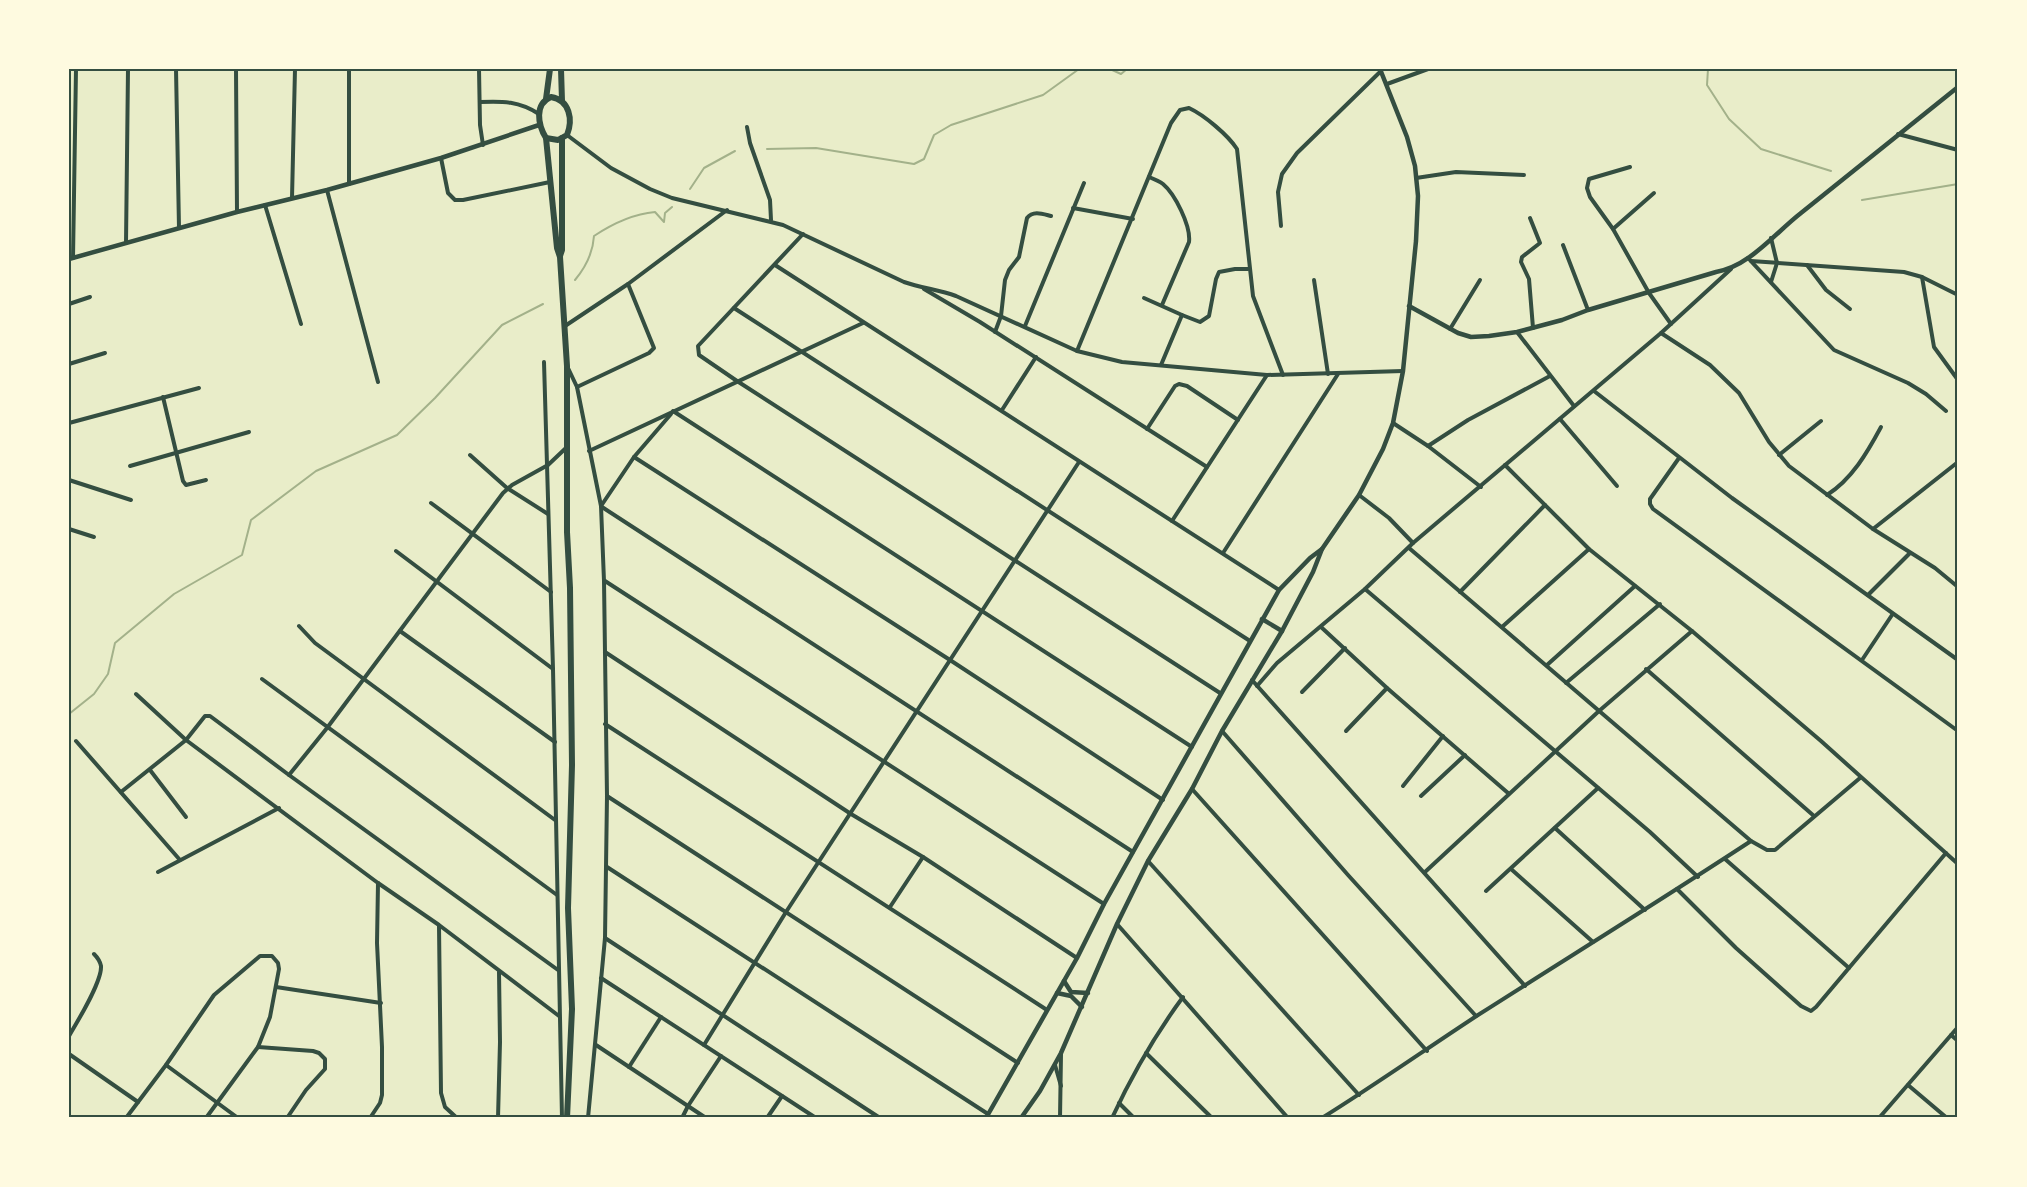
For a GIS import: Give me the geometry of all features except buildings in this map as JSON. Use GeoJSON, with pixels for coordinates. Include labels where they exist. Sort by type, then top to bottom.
{"type":"FeatureCollection","features":[{"type":"Feature","properties":{"kind":"main road"},"geometry":{"type":"LineString","coordinates":[[546,99],[550,69]]}},
{"type":"Feature","properties":{"kind":"main road"},"geometry":{"type":"LineString","coordinates":[[561,69],[562,100]]}},
{"type":"Feature","properties":{"kind":"main road"},"geometry":{"type":"LineString","coordinates":[[560,257],[564,137],[569,129],[569,115],[567,106],[562,100],[551,97],[541,105],[539,125],[546,138],[560,257],[567,366],[572,765],[568,908],[572,1009],[567,1118]]}},
{"type":"Feature","properties":{"kind":"main road"},"geometry":{"type":"LineString","coordinates":[[546,138],[564,137]]}},
{"type":"Feature","properties":{"kind":"street"},"geometry":{"type":"LineString","coordinates":[[76,69],[71,259],[441,158],[539,125]]}},
{"type":"Feature","properties":{"kind":"street"},"geometry":{"type":"LineString","coordinates":[[126,243],[128,69]]}},
{"type":"Feature","properties":{"kind":"street"},"geometry":{"type":"LineString","coordinates":[[176,69],[179,228]]}},
{"type":"Feature","properties":{"kind":"street"},"geometry":{"type":"LineString","coordinates":[[236,69],[237,212]]}},
{"type":"Feature","properties":{"kind":"street"},"geometry":{"type":"LineString","coordinates":[[291,198],[295,69]]}},
{"type":"Feature","properties":{"kind":"street"},"geometry":{"type":"LineString","coordinates":[[349,69],[349,184]]}},
{"type":"Feature","properties":{"kind":"street"},"geometry":{"type":"LineString","coordinates":[[478,69],[483,145]]}},
{"type":"Feature","properties":{"kind":"street"},"geometry":{"type":"LineString","coordinates":[[1387,84],[1428,69]]}},
{"type":"Feature","properties":{"kind":"street"},"geometry":{"type":"LineString","coordinates":[[1021,1118],[1061,1053],[1117,924],[1148,861],[1282,631],[1313,572],[1322,549],[1359,495],[1383,449],[1393,423],[1402,371],[1409,306],[1416,231],[1416,177],[1407,137],[1381,70],[1297,153],[1286,167],[1278,185],[1281,226]]}},
{"type":"Feature","properties":{"kind":"street"},"geometry":{"type":"LineString","coordinates":[[1257,686],[1277,663],[1365,589],[1413,543],[1594,391],[1731,269],[1749,259],[1771,238],[1958,87]]}},
{"type":"Feature","properties":{"kind":"street"},"geometry":{"type":"LineString","coordinates":[[480,102],[506,100],[520,103],[539,114]]}},
{"type":"Feature","properties":{"kind":"street"},"geometry":{"type":"LineString","coordinates":[[1077,351],[1168,130],[1180,110],[1189,108],[1230,140],[1236,149],[1248,269],[1253,296],[1283,375]]}},
{"type":"Feature","properties":{"kind":"street"},"geometry":{"type":"LineString","coordinates":[[747,127],[750,143],[770,200],[771,220]]}},
{"type":"Feature","properties":{"kind":"street"},"geometry":{"type":"LineString","coordinates":[[1898,134],[1958,150]]}},
{"type":"Feature","properties":{"kind":"street"},"geometry":{"type":"LineString","coordinates":[[564,137],[641,185],[672,198],[771,220],[904,282],[940,290],[1077,351],[1122,362],[1267,375],[1328,375],[1402,371]]}},
{"type":"Feature","properties":{"kind":"street"},"geometry":{"type":"LineString","coordinates":[[441,158],[448,193],[455,200],[551,182]]}},
{"type":"Feature","properties":{"kind":"street"},"geometry":{"type":"LineString","coordinates":[[1630,167],[1591,178],[1587,183],[1590,197],[1613,230],[1649,293],[1671,324]]}},
{"type":"Feature","properties":{"kind":"street"},"geometry":{"type":"LineString","coordinates":[[1416,177],[1456,172],[1524,175]]}},
{"type":"Feature","properties":{"kind":"street"},"geometry":{"type":"LineString","coordinates":[[1149,177],[1169,190],[1188,225],[1190,234],[1190,242],[1162,305]]}},
{"type":"Feature","properties":{"kind":"street"},"geometry":{"type":"LineString","coordinates":[[1025,327],[1084,183]]}},
{"type":"Feature","properties":{"kind":"street"},"geometry":{"type":"LineString","coordinates":[[327,190],[378,382]]}},
{"type":"Feature","properties":{"kind":"street"},"geometry":{"type":"LineString","coordinates":[[1613,230],[1654,193]]}},
{"type":"Feature","properties":{"kind":"street"},"geometry":{"type":"LineString","coordinates":[[266,205],[301,324]]}},
{"type":"Feature","properties":{"kind":"street"},"geometry":{"type":"LineString","coordinates":[[1073,208],[1133,219]]}},
{"type":"Feature","properties":{"kind":"street"},"geometry":{"type":"LineString","coordinates":[[565,327],[628,284],[727,210]]}},
{"type":"Feature","properties":{"kind":"street"},"geometry":{"type":"LineString","coordinates":[[996,332],[1001,316],[1005,280],[1019,257],[1027,218],[1030,214],[1035,213],[1051,216]]}},
{"type":"Feature","properties":{"kind":"street"},"geometry":{"type":"LineString","coordinates":[[1530,218],[1540,243],[1522,257],[1522,265],[1528,279],[1533,328]]}},
{"type":"Feature","properties":{"kind":"street"},"geometry":{"type":"LineString","coordinates":[[803,234],[708,334],[697,349],[699,355],[1220,693]]}},
{"type":"Feature","properties":{"kind":"street"},"geometry":{"type":"LineString","coordinates":[[1771,238],[1777,263],[1771,283]]}},
{"type":"Feature","properties":{"kind":"street"},"geometry":{"type":"LineString","coordinates":[[1563,245],[1588,310]]}},
{"type":"Feature","properties":{"kind":"street"},"geometry":{"type":"LineString","coordinates":[[1749,259],[1904,272],[1922,277],[1958,295]]}},
{"type":"Feature","properties":{"kind":"street"},"geometry":{"type":"LineString","coordinates":[[1749,259],[1834,350],[1908,383],[1926,394],[1946,411]]}},
{"type":"Feature","properties":{"kind":"street"},"geometry":{"type":"LineString","coordinates":[[1806,264],[1826,290],[1850,309]]}},
{"type":"Feature","properties":{"kind":"street"},"geometry":{"type":"LineString","coordinates":[[775,265],[1279,590]]}},
{"type":"Feature","properties":{"kind":"street"},"geometry":{"type":"LineString","coordinates":[[1144,298],[1196,321],[1204,321],[1211,312],[1218,273],[1221,270],[1235,268],[1248,269]]}},
{"type":"Feature","properties":{"kind":"street"},"geometry":{"type":"LineString","coordinates":[[1409,306],[1450,329],[1477,337],[1533,328],[1731,269]]}},
{"type":"Feature","properties":{"kind":"street"},"geometry":{"type":"LineString","coordinates":[[1922,277],[1934,346],[1958,380]]}},
{"type":"Feature","properties":{"kind":"street"},"geometry":{"type":"LineString","coordinates":[[1314,280],[1328,375]]}},
{"type":"Feature","properties":{"kind":"street"},"geometry":{"type":"LineString","coordinates":[[1450,329],[1480,280]]}},
{"type":"Feature","properties":{"kind":"street"},"geometry":{"type":"LineString","coordinates":[[577,387],[649,353],[654,348],[628,284]]}},
{"type":"Feature","properties":{"kind":"street"},"geometry":{"type":"LineString","coordinates":[[923,288],[1036,357],[1207,467]]}},
{"type":"Feature","properties":{"kind":"street"},"geometry":{"type":"LineString","coordinates":[[69,304],[90,297]]}},
{"type":"Feature","properties":{"kind":"street"},"geometry":{"type":"LineString","coordinates":[[734,308],[1250,640]]}},
{"type":"Feature","properties":{"kind":"street"},"geometry":{"type":"LineString","coordinates":[[1161,365],[1182,315]]}},
{"type":"Feature","properties":{"kind":"street"},"geometry":{"type":"LineString","coordinates":[[589,451],[863,322]]}},
{"type":"Feature","properties":{"kind":"street"},"geometry":{"type":"LineString","coordinates":[[1517,332],[1574,406]]}},
{"type":"Feature","properties":{"kind":"street"},"geometry":{"type":"LineString","coordinates":[[1661,333],[1710,365],[1739,393],[1779,455],[1789,466],[1873,529],[1935,568],[1958,587]]}},
{"type":"Feature","properties":{"kind":"street"},"geometry":{"type":"LineString","coordinates":[[69,364],[105,353]]}},
{"type":"Feature","properties":{"kind":"street"},"geometry":{"type":"LineString","coordinates":[[1002,410],[1036,357]]}},
{"type":"Feature","properties":{"kind":"street"},"geometry":{"type":"LineString","coordinates":[[544,362],[555,742],[562,1118]]}},
{"type":"Feature","properties":{"kind":"street"},"geometry":{"type":"LineString","coordinates":[[567,366],[577,387],[601,506],[604,581],[607,796],[605,938],[588,1118]]}},
{"type":"Feature","properties":{"kind":"street"},"geometry":{"type":"LineString","coordinates":[[1223,554],[1338,374]]}},
{"type":"Feature","properties":{"kind":"street"},"geometry":{"type":"LineString","coordinates":[[1172,521],[1267,375]]}},
{"type":"Feature","properties":{"kind":"street"},"geometry":{"type":"LineString","coordinates":[[1428,446],[1468,420],[1550,376]]}},
{"type":"Feature","properties":{"kind":"street"},"geometry":{"type":"LineString","coordinates":[[1147,429],[1175,386],[1179,384],[1187,386],[1238,420]]}},
{"type":"Feature","properties":{"kind":"street"},"geometry":{"type":"LineString","coordinates":[[69,423],[199,388]]}},
{"type":"Feature","properties":{"kind":"street"},"geometry":{"type":"LineString","coordinates":[[1594,391],[1679,458],[1892,615],[1958,660]]}},
{"type":"Feature","properties":{"kind":"street"},"geometry":{"type":"LineString","coordinates":[[163,397],[183,482],[186,485],[206,480]]}},
{"type":"Feature","properties":{"kind":"street"},"geometry":{"type":"LineString","coordinates":[[601,506],[634,457],[673,411]]}},
{"type":"Feature","properties":{"kind":"street"},"geometry":{"type":"LineString","coordinates":[[673,411],[1192,747]]}},
{"type":"Feature","properties":{"kind":"street"},"geometry":{"type":"LineString","coordinates":[[1560,419],[1617,486]]}},
{"type":"Feature","properties":{"kind":"street"},"geometry":{"type":"LineString","coordinates":[[1779,455],[1821,421]]}},
{"type":"Feature","properties":{"kind":"street"},"geometry":{"type":"LineString","coordinates":[[1393,423],[1428,446],[1480,488]]}},
{"type":"Feature","properties":{"kind":"street"},"geometry":{"type":"LineString","coordinates":[[1827,495],[1848,479],[1881,427]]}},
{"type":"Feature","properties":{"kind":"street"},"geometry":{"type":"LineString","coordinates":[[130,466],[249,432]]}},
{"type":"Feature","properties":{"kind":"street"},"geometry":{"type":"LineString","coordinates":[[289,776],[507,488],[548,465],[568,446]]}},
{"type":"Feature","properties":{"kind":"street"},"geometry":{"type":"LineString","coordinates":[[470,456],[507,488],[549,514]]}},
{"type":"Feature","properties":{"kind":"street"},"geometry":{"type":"LineString","coordinates":[[634,457],[1163,800]]}},
{"type":"Feature","properties":{"kind":"street"},"geometry":{"type":"LineString","coordinates":[[1679,458],[1652,495],[1650,504],[1659,514],[1958,731]]}},
{"type":"Feature","properties":{"kind":"street"},"geometry":{"type":"LineString","coordinates":[[704,1045],[786,912],[852,814],[883,762],[1079,462]]}},
{"type":"Feature","properties":{"kind":"street"},"geometry":{"type":"LineString","coordinates":[[1873,529],[1958,462]]}},
{"type":"Feature","properties":{"kind":"street"},"geometry":{"type":"LineString","coordinates":[[1506,465],[1589,549],[1660,604],[1821,741],[1958,864]]}},
{"type":"Feature","properties":{"kind":"street"},"geometry":{"type":"LineString","coordinates":[[69,480],[131,500]]}},
{"type":"Feature","properties":{"kind":"street"},"geometry":{"type":"LineString","coordinates":[[1359,495],[1389,518],[1413,543]]}},
{"type":"Feature","properties":{"kind":"street"},"geometry":{"type":"LineString","coordinates":[[431,503],[551,592]]}},
{"type":"Feature","properties":{"kind":"street"},"geometry":{"type":"LineString","coordinates":[[1460,592],[1545,505]]}},
{"type":"Feature","properties":{"kind":"street"},"geometry":{"type":"LineString","coordinates":[[601,506],[1133,852]]}},
{"type":"Feature","properties":{"kind":"street"},"geometry":{"type":"LineString","coordinates":[[69,529],[94,537]]}},
{"type":"Feature","properties":{"kind":"street"},"geometry":{"type":"LineString","coordinates":[[1409,548],[1751,841],[1767,850],[1773,851],[1778,848],[1860,778]]}},
{"type":"Feature","properties":{"kind":"street"},"geometry":{"type":"LineString","coordinates":[[606,867],[987,1116],[1077,958],[1104,904],[1279,590],[1322,549]]}},
{"type":"Feature","properties":{"kind":"street"},"geometry":{"type":"LineString","coordinates":[[1502,627],[1589,549]]}},
{"type":"Feature","properties":{"kind":"street"},"geometry":{"type":"LineString","coordinates":[[396,551],[553,669]]}},
{"type":"Feature","properties":{"kind":"street"},"geometry":{"type":"LineString","coordinates":[[1868,596],[1910,554]]}},
{"type":"Feature","properties":{"kind":"street"},"geometry":{"type":"LineString","coordinates":[[604,581],[1104,904]]}},
{"type":"Feature","properties":{"kind":"street"},"geometry":{"type":"LineString","coordinates":[[1546,666],[1635,586]]}},
{"type":"Feature","properties":{"kind":"street"},"geometry":{"type":"LineString","coordinates":[[1365,589],[1556,750],[1698,876]]}},
{"type":"Feature","properties":{"kind":"street"},"geometry":{"type":"LineString","coordinates":[[1566,683],[1660,604]]}},
{"type":"Feature","properties":{"kind":"street"},"geometry":{"type":"LineString","coordinates":[[1862,660],[1892,615]]}},
{"type":"Feature","properties":{"kind":"street"},"geometry":{"type":"LineString","coordinates":[[1262,619],[1282,631]]}},
{"type":"Feature","properties":{"kind":"street"},"geometry":{"type":"LineString","coordinates":[[299,626],[315,643],[556,820]]}},
{"type":"Feature","properties":{"kind":"street"},"geometry":{"type":"LineString","coordinates":[[1321,627],[1387,688],[1508,793]]}},
{"type":"Feature","properties":{"kind":"street"},"geometry":{"type":"LineString","coordinates":[[400,631],[555,742]]}},
{"type":"Feature","properties":{"kind":"street"},"geometry":{"type":"LineString","coordinates":[[1425,872],[1508,793],[1646,669],[1692,631]]}},
{"type":"Feature","properties":{"kind":"street"},"geometry":{"type":"LineString","coordinates":[[1302,692],[1345,648]]}},
{"type":"Feature","properties":{"kind":"street"},"geometry":{"type":"LineString","coordinates":[[604,652],[1077,958]]}},
{"type":"Feature","properties":{"kind":"street"},"geometry":{"type":"LineString","coordinates":[[1646,669],[1814,816]]}},
{"type":"Feature","properties":{"kind":"street"},"geometry":{"type":"LineString","coordinates":[[262,679],[557,895]]}},
{"type":"Feature","properties":{"kind":"street"},"geometry":{"type":"LineString","coordinates":[[1252,680],[1525,986]]}},
{"type":"Feature","properties":{"kind":"street"},"geometry":{"type":"LineString","coordinates":[[1346,730],[1387,688]]}},
{"type":"Feature","properties":{"kind":"street"},"geometry":{"type":"LineString","coordinates":[[136,694],[186,740],[560,1016]]}},
{"type":"Feature","properties":{"kind":"street"},"geometry":{"type":"LineString","coordinates":[[121,792],[186,740],[205,716],[213,718],[289,776],[559,970]]}},
{"type":"Feature","properties":{"kind":"street"},"geometry":{"type":"LineString","coordinates":[[605,724],[1047,1010]]}},
{"type":"Feature","properties":{"kind":"street"},"geometry":{"type":"LineString","coordinates":[[1222,731],[1340,867],[1476,1016]]}},
{"type":"Feature","properties":{"kind":"street"},"geometry":{"type":"LineString","coordinates":[[1403,786],[1443,736]]}},
{"type":"Feature","properties":{"kind":"street"},"geometry":{"type":"LineString","coordinates":[[76,741],[180,860]]}},
{"type":"Feature","properties":{"kind":"street"},"geometry":{"type":"LineString","coordinates":[[1421,796],[1465,755]]}},
{"type":"Feature","properties":{"kind":"street"},"geometry":{"type":"LineString","coordinates":[[150,770],[186,817]]}},
{"type":"Feature","properties":{"kind":"street"},"geometry":{"type":"LineString","coordinates":[[1486,891],[1598,788]]}},
{"type":"Feature","properties":{"kind":"street"},"geometry":{"type":"LineString","coordinates":[[1192,789],[1427,1050]]}},
{"type":"Feature","properties":{"kind":"street"},"geometry":{"type":"LineString","coordinates":[[607,796],[1018,1063]]}},
{"type":"Feature","properties":{"kind":"street"},"geometry":{"type":"LineString","coordinates":[[158,872],[279,808]]}},
{"type":"Feature","properties":{"kind":"street"},"geometry":{"type":"LineString","coordinates":[[1556,828],[1645,910]]}},
{"type":"Feature","properties":{"kind":"street"},"geometry":{"type":"LineString","coordinates":[[1322,1118],[1476,1016],[1751,841]]}},
{"type":"Feature","properties":{"kind":"street"},"geometry":{"type":"LineString","coordinates":[[1677,889],[1736,948],[1806,1010],[1811,1011],[1946,853]]}},
{"type":"Feature","properties":{"kind":"street"},"geometry":{"type":"LineString","coordinates":[[890,907],[922,857]]}},
{"type":"Feature","properties":{"kind":"street"},"geometry":{"type":"LineString","coordinates":[[1725,859],[1849,968]]}},
{"type":"Feature","properties":{"kind":"street"},"geometry":{"type":"LineString","coordinates":[[1148,861],[1359,1095]]}},
{"type":"Feature","properties":{"kind":"street"},"geometry":{"type":"LineString","coordinates":[[1511,869],[1594,942]]}},
{"type":"Feature","properties":{"kind":"street"},"geometry":{"type":"LineString","coordinates":[[370,1118],[380,1103],[382,1095],[381,1003],[377,942],[378,883]]}},
{"type":"Feature","properties":{"kind":"street"},"geometry":{"type":"LineString","coordinates":[[1117,924],[1288,1118]]}},
{"type":"Feature","properties":{"kind":"street"},"geometry":{"type":"LineString","coordinates":[[439,925],[441,1093],[442,1102],[455,1117]]}},
{"type":"Feature","properties":{"kind":"street"},"geometry":{"type":"LineString","coordinates":[[605,938],[880,1118]]}},
{"type":"Feature","properties":{"kind":"street"},"geometry":{"type":"LineString","coordinates":[[69,1036],[86,1006],[100,973],[100,964],[94,954]]}},
{"type":"Feature","properties":{"kind":"street"},"geometry":{"type":"LineString","coordinates":[[126,1118],[214,995],[260,956],[272,956],[278,963],[276,987],[270,1017],[258,1047],[206,1118]]}},
{"type":"Feature","properties":{"kind":"street"},"geometry":{"type":"LineString","coordinates":[[498,1118],[499,971]]}},
{"type":"Feature","properties":{"kind":"street"},"geometry":{"type":"LineString","coordinates":[[601,978],[816,1118]]}},
{"type":"Feature","properties":{"kind":"street"},"geometry":{"type":"LineString","coordinates":[[1064,981],[1071,992],[1088,993]]}},
{"type":"Feature","properties":{"kind":"street"},"geometry":{"type":"LineString","coordinates":[[276,987],[381,1003]]}},
{"type":"Feature","properties":{"kind":"street"},"geometry":{"type":"LineString","coordinates":[[1057,993],[1071,996],[1082,1007]]}},
{"type":"Feature","properties":{"kind":"street"},"geometry":{"type":"LineString","coordinates":[[1112,1118],[1160,1028],[1183,997]]}},
{"type":"Feature","properties":{"kind":"street"},"geometry":{"type":"LineString","coordinates":[[629,1067],[661,1017]]}},
{"type":"Feature","properties":{"kind":"street"},"geometry":{"type":"LineString","coordinates":[[1879,1118],[1958,1027]]}},
{"type":"Feature","properties":{"kind":"street"},"geometry":{"type":"LineString","coordinates":[[1951,1035],[1958,1041]]}},
{"type":"Feature","properties":{"kind":"street"},"geometry":{"type":"LineString","coordinates":[[596,1045],[706,1118]]}},
{"type":"Feature","properties":{"kind":"street"},"geometry":{"type":"LineString","coordinates":[[258,1047],[319,1053],[325,1059],[326,1066],[287,1118]]}},
{"type":"Feature","properties":{"kind":"street"},"geometry":{"type":"LineString","coordinates":[[1061,1053],[1060,1116],[1067,1118]]}},
{"type":"Feature","properties":{"kind":"street"},"geometry":{"type":"LineString","coordinates":[[1146,1053],[1212,1118]]}},
{"type":"Feature","properties":{"kind":"street"},"geometry":{"type":"LineString","coordinates":[[69,1054],[138,1102]]}},
{"type":"Feature","properties":{"kind":"street"},"geometry":{"type":"LineString","coordinates":[[682,1118],[721,1056]]}},
{"type":"Feature","properties":{"kind":"street"},"geometry":{"type":"LineString","coordinates":[[166,1065],[238,1118]]}},
{"type":"Feature","properties":{"kind":"street"},"geometry":{"type":"LineString","coordinates":[[1055,1065],[1061,1086]]}},
{"type":"Feature","properties":{"kind":"street"},"geometry":{"type":"LineString","coordinates":[[1908,1085],[1947,1118]]}},
{"type":"Feature","properties":{"kind":"street"},"geometry":{"type":"LineString","coordinates":[[767,1118],[782,1096]]}},
{"type":"Feature","properties":{"kind":"street"},"geometry":{"type":"LineString","coordinates":[[1119,1103],[1134,1118]]}},
{"type":"Feature","properties":{"kind":"waterway"},"geometry":{"type":"LineString","coordinates":[[767,149],[816,148],[914,164],[924,159],[934,135],[951,125],[1043,95],[1079,69]]}},
{"type":"Feature","properties":{"kind":"waterway"},"geometry":{"type":"LineString","coordinates":[[1110,69],[1121,74],[1127,69]]}},
{"type":"Feature","properties":{"kind":"waterway"},"geometry":{"type":"LineString","coordinates":[[1708,69],[1707,85],[1729,119],[1761,149],[1831,171]]}},
{"type":"Feature","properties":{"kind":"waterway"},"geometry":{"type":"LineString","coordinates":[[690,189],[704,168],[735,151]]}},
{"type":"Feature","properties":{"kind":"waterway"},"geometry":{"type":"LineString","coordinates":[[1862,200],[1958,184]]}},
{"type":"Feature","properties":{"kind":"waterway"},"geometry":{"type":"LineString","coordinates":[[575,280],[588,259],[594,236],[623,220],[647,213],[655,212],[664,222],[665,213],[672,207]]}},
{"type":"Feature","properties":{"kind":"waterway"},"geometry":{"type":"LineString","coordinates":[[69,714],[94,694],[108,674],[115,643],[174,594],[242,555],[251,520],[316,471],[397,435],[435,398],[502,325],[543,304]]}}]}
